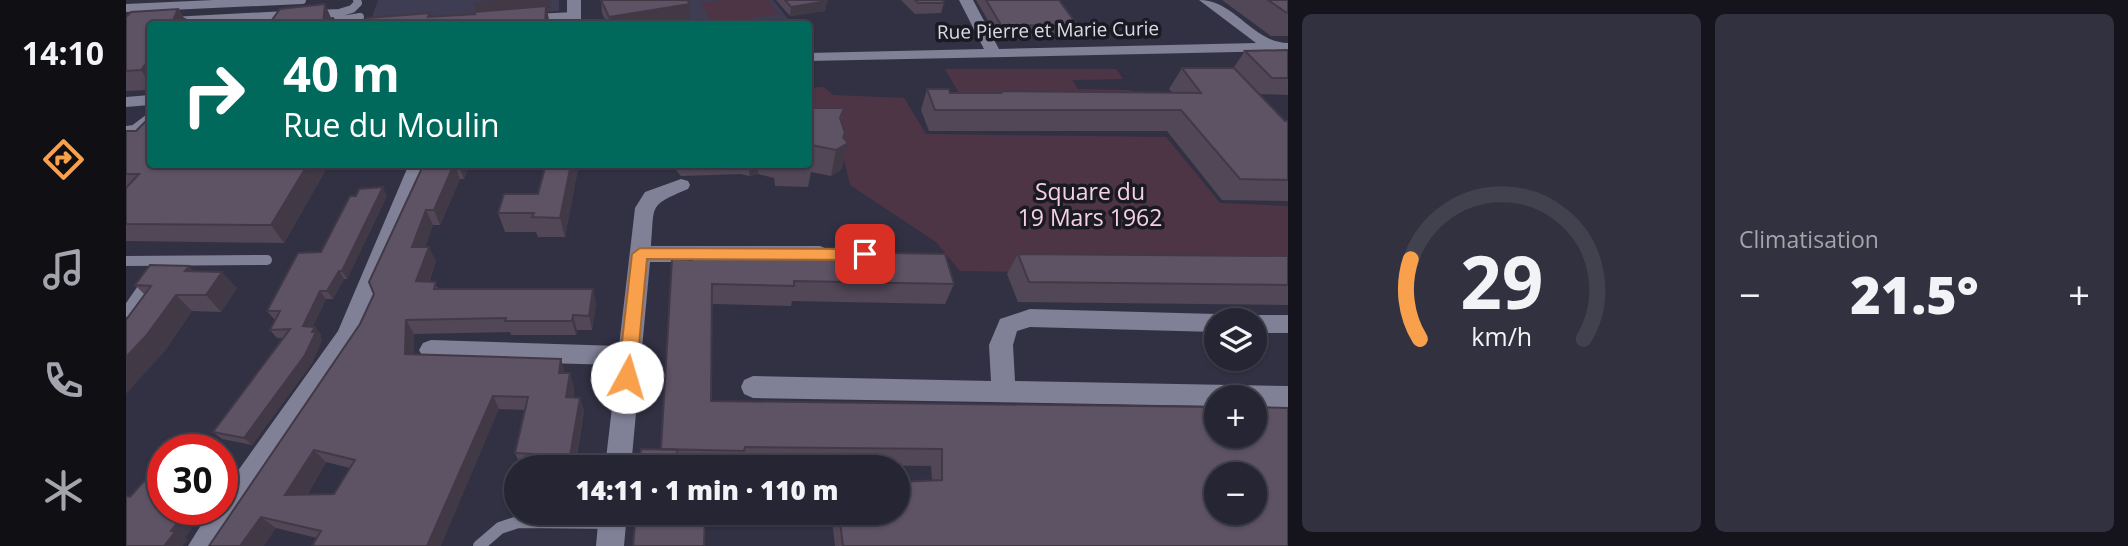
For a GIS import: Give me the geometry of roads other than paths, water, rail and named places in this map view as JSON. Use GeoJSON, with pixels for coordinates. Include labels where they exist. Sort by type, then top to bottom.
{"type":"FeatureCollection","features":[{"type":"Feature","properties":{"kind":"street"},"geometry":{"type":"LineString","coordinates":[[574,0],[574,20]]}},
{"type":"Feature","properties":{"kind":"street"},"geometry":{"type":"LineString","coordinates":[[966,0],[993,52]]}},
{"type":"Feature","properties":{"kind":"street"},"geometry":{"type":"LineString","coordinates":[[1206,0],[1270,47]]}},
{"type":"Feature","properties":{"kind":"street","name":"Rue Pierre et Marie Curie"},"geometry":{"type":"LineString","coordinates":[[812,57],[1288,47]]}},
{"type":"Feature","properties":{"kind":"street"},"geometry":{"type":"LineString","coordinates":[[126,102],[147,100]]}},
{"type":"Feature","properties":{"kind":"street"},"geometry":{"type":"LineString","coordinates":[[202,546],[347,336],[416,168]]}},
{"type":"Feature","properties":{"kind":"street"},"geometry":{"type":"LineString","coordinates":[[619,455],[645,208],[652,197],[681,185]]}},
{"type":"Feature","properties":{"kind":"street"},"geometry":{"type":"LineString","coordinates":[[640,254],[837,254]]}},
{"type":"Feature","properties":{"kind":"street"},"geometry":{"type":"LineString","coordinates":[[1004,391],[1001,345],[1008,325],[1030,318],[1204,323]]}},
{"type":"Feature","properties":{"kind":"street"},"geometry":{"type":"LineString","coordinates":[[1267,324],[1288,324]]}},
{"type":"Feature","properties":{"kind":"street"},"geometry":{"type":"LineString","coordinates":[[431,350],[629,356]]}},
{"type":"Feature","properties":{"kind":"street"},"geometry":{"type":"LineString","coordinates":[[753,387],[1288,397]]}},
{"type":"Feature","properties":{"kind":"lane"},"geometry":{"type":"LineString","coordinates":[[126,8],[302,0]]}},
{"type":"Feature","properties":{"kind":"lane"},"geometry":{"type":"LineString","coordinates":[[312,14],[339,13],[352,9],[358,3],[357,0]]}},
{"type":"Feature","properties":{"kind":"lane"},"geometry":{"type":"LineString","coordinates":[[339,13],[338,17],[342,20],[360,17],[359,21]]}},
{"type":"Feature","properties":{"kind":"lane"},"geometry":{"type":"LineString","coordinates":[[181,21],[298,15]]}},
{"type":"Feature","properties":{"kind":"lane"},"geometry":{"type":"LineString","coordinates":[[525,18],[574,20]]}},
{"type":"Feature","properties":{"kind":"lane"},"geometry":{"type":"LineString","coordinates":[[126,130],[134,129],[147,119]]}},
{"type":"Feature","properties":{"kind":"lane"},"geometry":{"type":"LineString","coordinates":[[126,312],[162,260]]}},
{"type":"Feature","properties":{"kind":"lane"},"geometry":{"type":"LineString","coordinates":[[126,261],[267,260]]}},
{"type":"Feature","properties":{"kind":"lane"},"geometry":{"type":"LineString","coordinates":[[479,546],[500,528],[518,522],[612,527]]}},
{"type":"Feature","properties":{"kind":"park label","name":"Square du 19 Mars 1962"},"geometry":{"type":"Point","coordinates":[1090,204]}}]}
